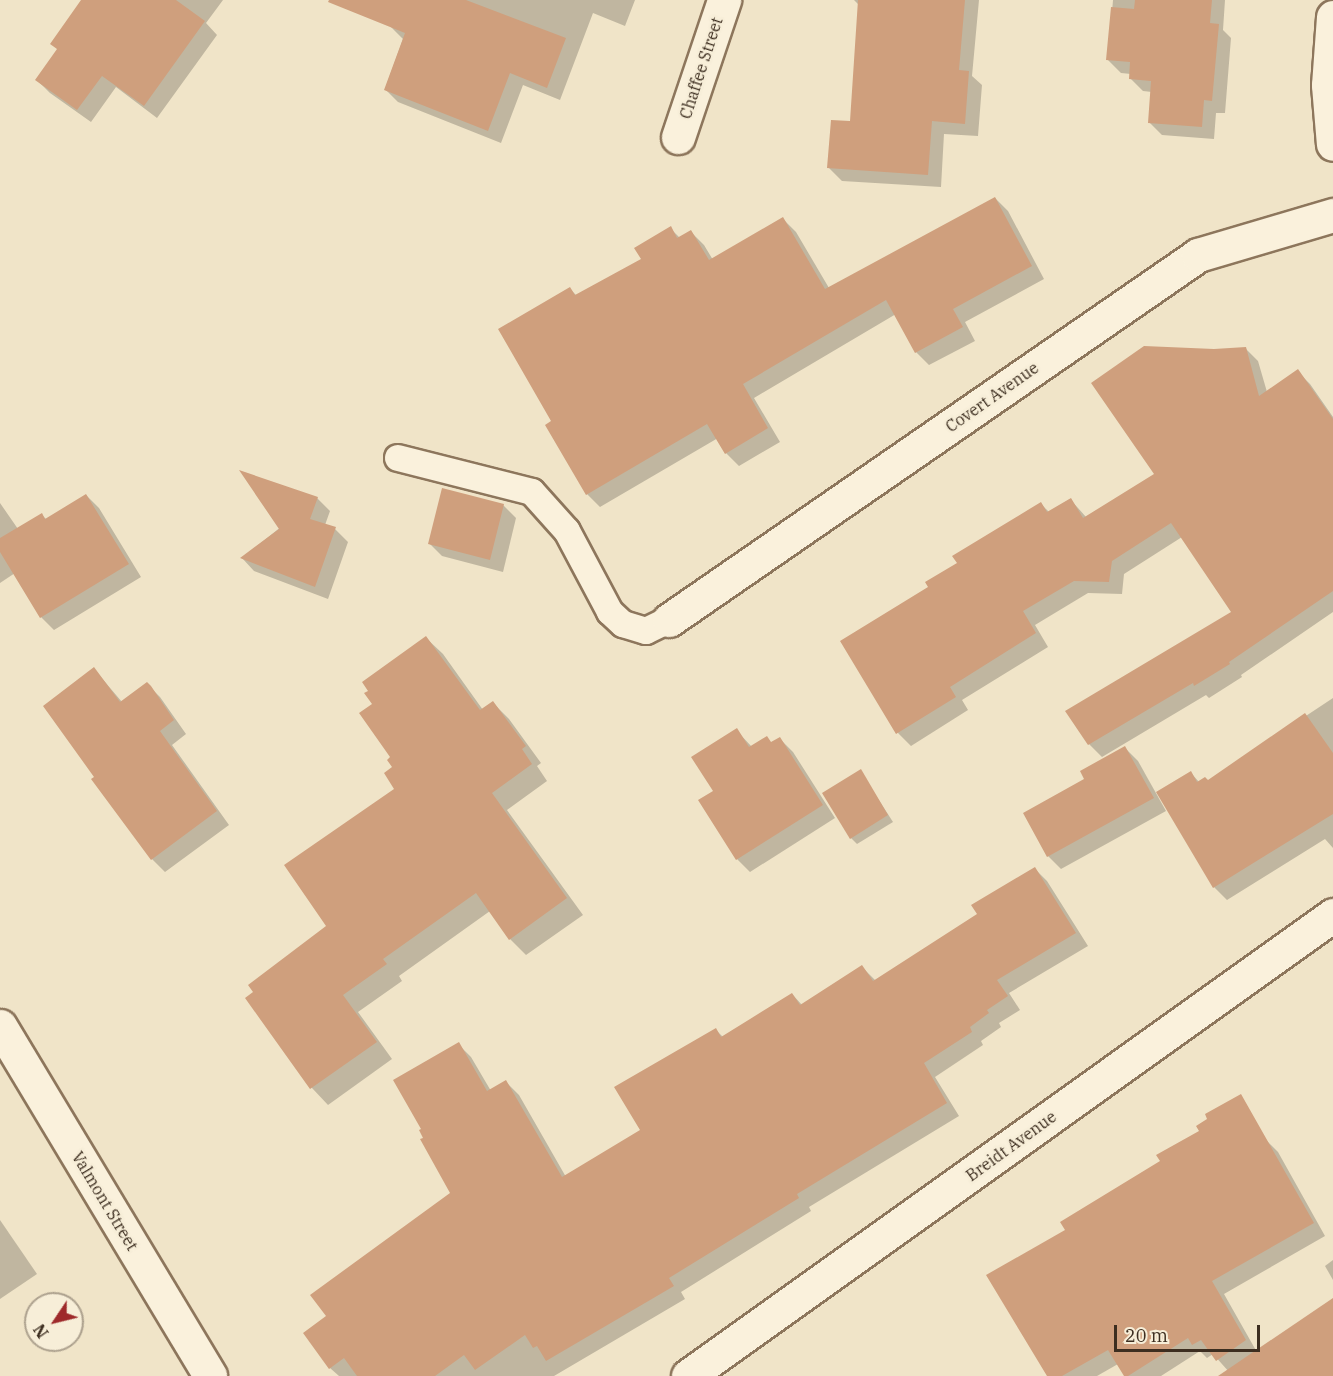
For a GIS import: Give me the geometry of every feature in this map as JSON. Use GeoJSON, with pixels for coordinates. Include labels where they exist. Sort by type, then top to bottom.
{"type":"FeatureCollection","features":[{"type":"Feature","properties":{"kind":"street","name":"Chaffee Street"},"geometry":{"type":"LineString","coordinates":[[678,137],[724,0]]}},
{"type":"Feature","properties":{"kind":"street"},"geometry":{"type":"LineString","coordinates":[[1333,17],[1328,85],[1333,144]]}},
{"type":"Feature","properties":{"kind":"street","name":"Covert Avenue"},"geometry":{"type":"LineString","coordinates":[[669,620],[1198,255],[1333,215]]}},
{"type":"Feature","properties":{"kind":"street","name":"Breidt Avenue"},"geometry":{"type":"LineString","coordinates":[[688,1376],[1333,915]]}},
{"type":"Feature","properties":{"kind":"street","name":"Valmont Street"},"geometry":{"type":"LineString","coordinates":[[0,1026],[210,1376]]}},
{"type":"Feature","properties":{"kind":"lane"},"geometry":{"type":"LineString","coordinates":[[398,458],[532,492],[567,531],[610,612],[624,624],[646,631],[669,620]]}},
{"type":"Feature","properties":{"kind":"building"},"geometry":{"type":"Polygon","coordinates":[[[81,0],[176,0],[205,21],[144,106],[102,76],[77,110],[35,80],[57,49],[50,44],[81,0]]]}},
{"type":"Feature","properties":{"kind":"building"},"geometry":{"type":"Polygon","coordinates":[[[329,0],[466,0],[566,38],[547,88],[510,73],[488,131],[384,90],[405,33],[328,2],[329,0]]]}},
{"type":"Feature","properties":{"kind":"building"},"geometry":{"type":"Polygon","coordinates":[[[858,0],[965,0],[959,70],[969,71],[965,124],[932,121],[928,175],[827,168],[831,120],[850,121],[858,0]]]}},
{"type":"Feature","properties":{"kind":"building"},"geometry":{"type":"Polygon","coordinates":[[[1135,0],[1212,0],[1210,23],[1219,24],[1212,101],[1204,100],[1202,127],[1148,123],[1151,81],[1129,79],[1130,62],[1106,60],[1111,7],[1134,9],[1135,0]]]}},
{"type":"Feature","properties":{"kind":"building"},"geometry":{"type":"Polygon","coordinates":[[[995,197],[1032,266],[953,309],[963,327],[915,353],[886,300],[743,384],[768,428],[725,454],[707,424],[586,495],[545,425],[551,421],[498,329],[570,287],[575,295],[641,259],[634,248],[671,226],[677,238],[691,230],[709,260],[783,217],[825,289],[995,197]]]}},
{"type":"Feature","properties":{"kind":"building"},"geometry":{"type":"Polygon","coordinates":[[[1144,346],[1214,349],[1246,347],[1259,396],[1298,369],[1333,419],[1333,591],[1229,662],[1230,664],[1194,686],[1193,683],[1088,745],[1065,711],[1231,612],[1171,523],[1112,561],[1109,582],[1074,581],[1023,611],[1036,633],[950,687],[956,697],[896,734],[840,641],[928,587],[925,582],[957,563],[952,556],[1041,502],[1047,512],[1071,498],[1083,518],[1154,474],[1091,383],[1144,346]]]}},
{"type":"Feature","properties":{"kind":"building"},"geometry":{"type":"Polygon","coordinates":[[[239,470],[318,497],[310,519],[336,527],[315,587],[240,558],[279,529],[239,470]]]}},
{"type":"Feature","properties":{"kind":"building"},"geometry":{"type":"Polygon","coordinates":[[[442,488],[504,504],[490,560],[428,544],[442,488]]]}},
{"type":"Feature","properties":{"kind":"building"},"geometry":{"type":"Polygon","coordinates":[[[86,494],[129,564],[40,618],[0,552],[0,538],[42,513],[45,519],[86,494]]]}},
{"type":"Feature","properties":{"kind":"building"},"geometry":{"type":"Polygon","coordinates":[[[426,636],[480,710],[493,701],[526,746],[522,749],[532,764],[492,793],[567,898],[509,940],[476,893],[383,959],[387,964],[343,995],[377,1042],[310,1089],[245,998],[253,992],[248,985],[326,926],[284,865],[394,789],[384,773],[392,767],[387,760],[390,757],[359,713],[372,704],[364,693],[368,691],[362,682],[426,636]]]}},
{"type":"Feature","properties":{"kind":"building"},"geometry":{"type":"Polygon","coordinates":[[[94,667],[120,702],[147,682],[151,686],[174,720],[160,731],[217,811],[151,860],[91,779],[94,777],[43,706],[94,667]]]}},
{"type":"Feature","properties":{"kind":"building"},"geometry":{"type":"Polygon","coordinates":[[[1305,713],[1333,753],[1333,814],[1213,888],[1156,792],[1191,771],[1197,782],[1205,777],[1208,780],[1305,713]]]}},
{"type":"Feature","properties":{"kind":"building"},"geometry":{"type":"Polygon","coordinates":[[[737,728],[749,747],[767,736],[771,742],[780,737],[823,805],[736,860],[698,800],[713,791],[691,757],[737,728]]]}},
{"type":"Feature","properties":{"kind":"building"},"geometry":{"type":"Polygon","coordinates":[[[1125,746],[1154,798],[1047,857],[1023,813],[1084,779],[1080,771],[1125,746]]]}},
{"type":"Feature","properties":{"kind":"building"},"geometry":{"type":"Polygon","coordinates":[[[861,769],[888,815],[850,839],[822,793],[861,769]]]}},
{"type":"Feature","properties":{"kind":"building"},"geometry":{"type":"Polygon","coordinates":[[[1035,867],[1076,933],[997,980],[1008,996],[987,1010],[989,1013],[970,1027],[972,1032],[924,1063],[947,1103],[797,1194],[799,1198],[669,1278],[674,1286],[546,1361],[537,1346],[533,1348],[525,1335],[475,1370],[464,1355],[435,1376],[357,1376],[344,1358],[329,1369],[303,1333],[326,1316],[310,1295],[450,1193],[420,1139],[423,1138],[419,1130],[421,1129],[393,1080],[459,1042],[487,1091],[506,1080],[562,1177],[640,1130],[614,1087],[716,1028],[721,1037],[792,993],[800,1005],[862,965],[873,981],[977,914],[971,905],[1035,867]]]}},
{"type":"Feature","properties":{"kind":"building"},"geometry":{"type":"Polygon","coordinates":[[[1241,1094],[1314,1223],[1212,1281],[1246,1340],[1216,1361],[1201,1340],[1192,1345],[1188,1338],[1128,1376],[1124,1376],[1108,1350],[1062,1376],[1047,1376],[986,1275],[1065,1230],[1060,1222],[1160,1161],[1156,1155],[1199,1131],[1196,1126],[1207,1119],[1205,1114],[1241,1094]]]}},
{"type":"Feature","properties":{"kind":"building"},"geometry":{"type":"Polygon","coordinates":[[[1333,1298],[1333,1376],[1218,1376],[1333,1298]]]}}]}
